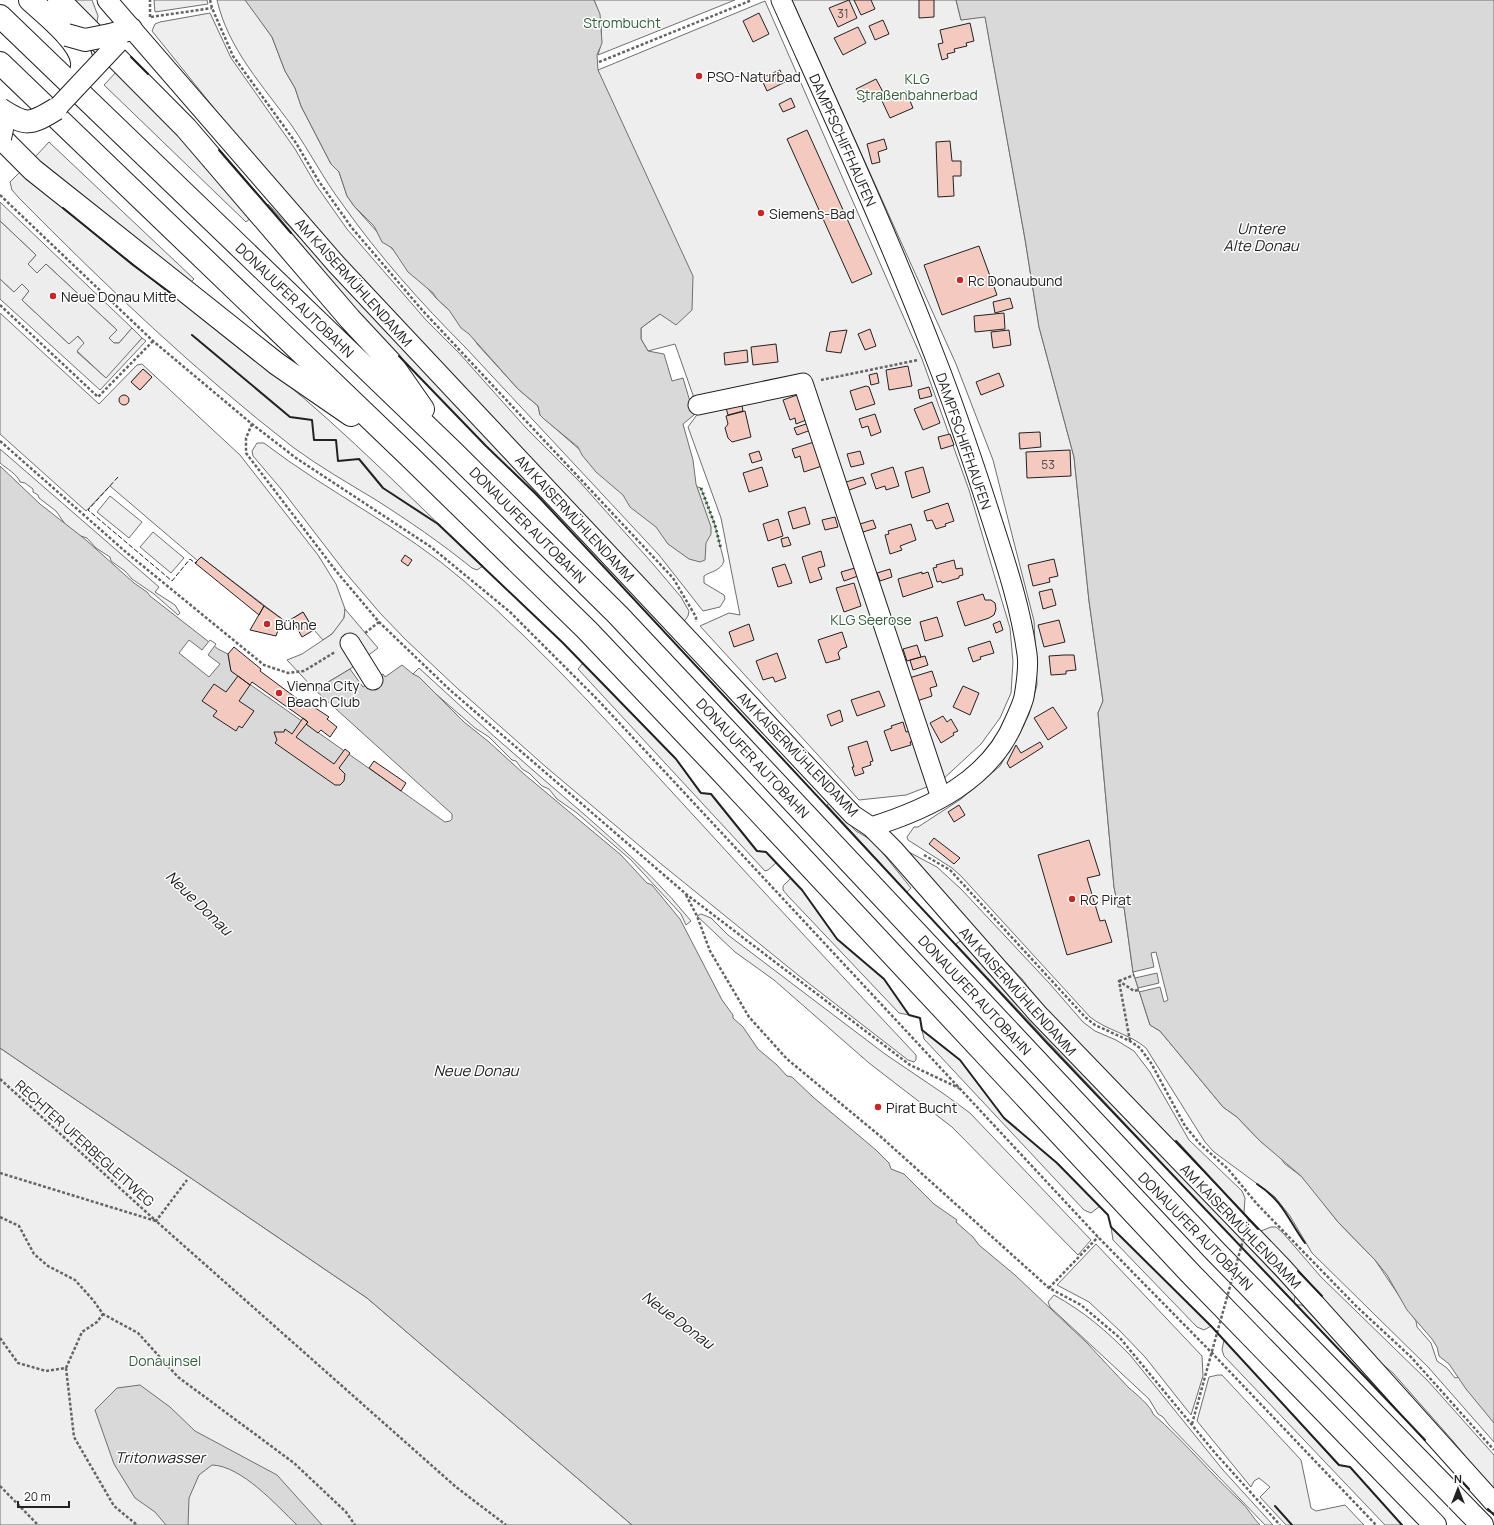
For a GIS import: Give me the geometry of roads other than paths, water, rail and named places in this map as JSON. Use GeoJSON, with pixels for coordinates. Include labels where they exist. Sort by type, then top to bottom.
{"type":"FeatureCollection","features":[{"type":"Feature","properties":{"kind":"highway"},"geometry":{"type":"LineString","coordinates":[[30,0],[67,36],[77,48],[82,60],[82,73],[75,89]]}},
{"type":"Feature","properties":{"kind":"highway"},"geometry":{"type":"LineString","coordinates":[[60,0],[186,128],[345,313],[391,363],[452,451]]}},
{"type":"Feature","properties":{"kind":"highway","name":"DONAUUFER AUTOBAHN"},"geometry":{"type":"LineString","coordinates":[[0,16],[452,451],[623,621],[1219,1255],[1482,1525]]}},
{"type":"Feature","properties":{"kind":"highway"},"geometry":{"type":"LineString","coordinates":[[67,36],[85,40],[120,36]]}},
{"type":"Feature","properties":{"kind":"highway"},"geometry":{"type":"LineString","coordinates":[[0,63],[408,455],[587,630],[1195,1278],[1435,1525]]}},
{"type":"Feature","properties":{"kind":"highway"},"geometry":{"type":"LineString","coordinates":[[0,109],[19,121],[30,122],[40,118],[56,108]]}},
{"type":"Feature","properties":{"kind":"highway"},"geometry":{"type":"LineString","coordinates":[[0,119],[2,129],[0,138],[33,170],[278,364],[408,455]]}},
{"type":"Feature","properties":{"kind":"street","name":"AM KAISERMÜHLENDAMM"},"geometry":{"type":"LineString","coordinates":[[107,0],[120,36],[853,815],[871,827],[894,850],[1038,1014],[1282,1267],[1494,1503]]}},
{"type":"Feature","properties":{"kind":"street","name":"DAMPFSCHIFFHAUFEN"},"geometry":{"type":"LineString","coordinates":[[781,0],[892,251],[935,356],[959,422],[1011,578],[1028,657],[1024,699],[1009,736],[995,757],[974,776],[942,798],[922,808],[871,827]]}},
{"type":"Feature","properties":{"kind":"street"},"geometry":{"type":"LineString","coordinates":[[56,108],[75,89],[120,36]]}},
{"type":"Feature","properties":{"kind":"street"},"geometry":{"type":"LineString","coordinates":[[698,405],[803,383],[942,798]]}},
{"type":"Feature","properties":{"kind":"street"},"geometry":{"type":"LineString","coordinates":[[350,643],[373,680]]}},
{"type":"Feature","properties":{"kind":"water"},"geometry":{"type":"Polygon","coordinates":[[[245,0],[594,0],[600,14],[602,43],[597,55],[598,70],[693,276],[692,310],[676,325],[660,314],[641,328],[641,339],[648,351],[664,354],[672,381],[683,378],[694,415],[683,424],[693,460],[696,484],[711,527],[711,534],[706,543],[705,560],[700,562],[689,559],[668,544],[656,527],[630,507],[623,495],[596,472],[582,455],[578,447],[540,415],[538,406],[518,389],[469,334],[461,328],[449,310],[433,293],[408,272],[392,248],[382,242],[374,226],[354,206],[347,196],[339,172],[331,164],[301,106],[295,88],[285,71],[272,37],[245,0]]]}},
{"type":"Feature","properties":{"kind":"water","name":"Untere Alte Donau"},"geometry":{"type":"Polygon","coordinates":[[[956,0],[1494,0],[1494,1423],[1466,1389],[1449,1364],[1439,1356],[1437,1347],[1432,1339],[1407,1310],[1387,1275],[1375,1260],[1338,1222],[1301,1176],[1260,1141],[1237,1117],[1223,1107],[1160,1031],[1150,1025],[1133,972],[1124,907],[1118,907],[1114,887],[1098,713],[1103,701],[1089,601],[1074,457],[1039,327],[1025,239],[985,17],[961,20],[956,0]]]}},
{"type":"Feature","properties":{"kind":"water","name":"Neue Donau"},"geometry":{"type":"Polygon","coordinates":[[[0,466],[40,504],[86,540],[134,583],[218,649],[228,654],[231,671],[445,822],[452,819],[452,814],[315,690],[350,669],[363,687],[383,674],[385,677],[402,665],[419,677],[464,722],[621,855],[647,883],[652,885],[680,919],[722,1000],[733,1015],[733,1018],[743,1027],[758,1049],[777,1065],[787,1076],[792,1077],[813,1097],[876,1150],[889,1163],[891,1169],[904,1174],[934,1204],[957,1220],[956,1222],[973,1237],[979,1245],[1015,1275],[1087,1343],[1129,1388],[1139,1396],[1153,1414],[1243,1504],[1260,1525],[632,1525],[367,1298],[0,1048],[0,466]]]}},
{"type":"Feature","properties":{"kind":"water","name":"Tritonwasser"},"geometry":{"type":"Polygon","coordinates":[[[140,1385],[170,1407],[195,1431],[277,1475],[322,1525],[297,1525],[269,1497],[247,1479],[223,1467],[212,1465],[199,1475],[189,1498],[188,1525],[166,1525],[155,1512],[135,1498],[114,1464],[95,1410],[117,1388],[140,1385]]]}},
{"type":"Feature","properties":{"kind":"place","name":"PSO-Naturbad"},"geometry":{"type":"Point","coordinates":[699,76]}},
{"type":"Feature","properties":{"kind":"place","name":"Siemens-Bad"},"geometry":{"type":"Point","coordinates":[761,213]}},
{"type":"Feature","properties":{"kind":"place","name":"Rc Donaubund"},"geometry":{"type":"Point","coordinates":[960,280]}},
{"type":"Feature","properties":{"kind":"place","name":"Neue Donau Mitte"},"geometry":{"type":"Point","coordinates":[53,296]}},
{"type":"Feature","properties":{"kind":"place","name":"Bühne"},"geometry":{"type":"Point","coordinates":[267,624]}},
{"type":"Feature","properties":{"kind":"place","name":"Vienna City Beach Club"},"geometry":{"type":"Point","coordinates":[279,693]}},
{"type":"Feature","properties":{"kind":"place","name":"RC Pirat"},"geometry":{"type":"Point","coordinates":[1072,899]}},
{"type":"Feature","properties":{"kind":"place","name":"Pirat Bucht"},"geometry":{"type":"Point","coordinates":[878,1107]}},
{"type":"Feature","properties":{"kind":"park label","name":"Strombucht"},"geometry":{"type":"Point","coordinates":[622,22]}},
{"type":"Feature","properties":{"kind":"park label","name":"KLG Straßenbahnerbad"},"geometry":{"type":"Point","coordinates":[917,86]}},
{"type":"Feature","properties":{"kind":"park label","name":"KLG Seerose"},"geometry":{"type":"Point","coordinates":[871,619]}},
{"type":"Feature","properties":{"kind":"park label","name":"Donauinsel"},"geometry":{"type":"Point","coordinates":[165,1360]}}]}
